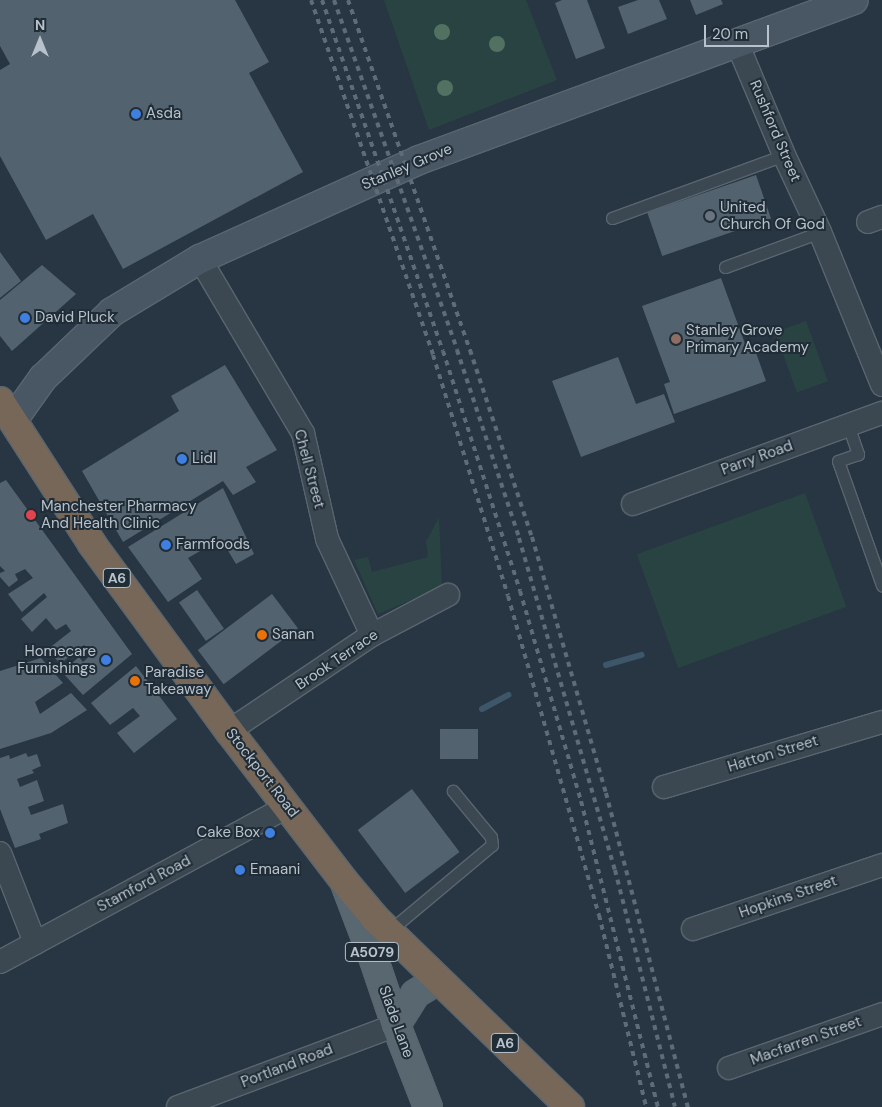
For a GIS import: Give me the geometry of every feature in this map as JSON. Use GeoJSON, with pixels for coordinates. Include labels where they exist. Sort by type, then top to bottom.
{"type":"FeatureCollection","features":[{"type":"Feature","properties":{"kind":"highway","name":"Stockport Road"},"geometry":{"type":"LineString","coordinates":[[4,417],[92,544],[229,731],[289,806],[344,881],[379,938],[416,956],[438,980],[570,1107]]}},
{"type":"Feature","properties":{"kind":"main road","name":"Slade Lane"},"geometry":{"type":"LineString","coordinates":[[379,938],[396,1025],[428,1107]]}},
{"type":"Feature","properties":{"kind":"main road"},"geometry":{"type":"LineString","coordinates":[[396,1025],[415,994],[438,980]]}},
{"type":"Feature","properties":{"kind":"street","name":"Stanley Grove"},"geometry":{"type":"LineString","coordinates":[[4,417],[112,312],[200,259],[419,160],[853,0]]}},
{"type":"Feature","properties":{"kind":"street","name":"Rushford Street"},"geometry":{"type":"LineString","coordinates":[[737,43],[784,155],[820,232],[882,385]]}},
{"type":"Feature","properties":{"kind":"street","name":"Chell Street"},"geometry":{"type":"LineString","coordinates":[[200,259],[303,433],[327,539],[372,635]]}},
{"type":"Feature","properties":{"kind":"street","name":"Parry Road"},"geometry":{"type":"LineString","coordinates":[[633,504],[882,413]]}},
{"type":"Feature","properties":{"kind":"street","name":"Brook Terrace"},"geometry":{"type":"LineString","coordinates":[[229,731],[372,635],[448,595]]}},
{"type":"Feature","properties":{"kind":"street","name":"Hatton Street"},"geometry":{"type":"LineString","coordinates":[[664,787],[882,722]]}},
{"type":"Feature","properties":{"kind":"street","name":"Stamford Road"},"geometry":{"type":"LineString","coordinates":[[0,962],[289,806]]}},
{"type":"Feature","properties":{"kind":"street"},"geometry":{"type":"LineString","coordinates":[[0,853],[35,943]]}},
{"type":"Feature","properties":{"kind":"street","name":"Hopkins Street"},"geometry":{"type":"LineString","coordinates":[[693,928],[882,865]]}},
{"type":"Feature","properties":{"kind":"street","name":"Macfarren Street"},"geometry":{"type":"LineString","coordinates":[[729,1068],[882,1014]]}},
{"type":"Feature","properties":{"kind":"street","name":"Portland Road"},"geometry":{"type":"LineString","coordinates":[[178,1107],[396,1025]]}},
{"type":"Feature","properties":{"kind":"lane"},"geometry":{"type":"LineString","coordinates":[[612,218],[784,155]]}},
{"type":"Feature","properties":{"kind":"lane"},"geometry":{"type":"LineString","coordinates":[[725,267],[820,232]]}},
{"type":"Feature","properties":{"kind":"lane"},"geometry":{"type":"LineString","coordinates":[[848,425],[858,454],[838,461],[882,585]]}},
{"type":"Feature","properties":{"kind":"lane"},"geometry":{"type":"LineString","coordinates":[[379,938],[492,845],[491,837],[453,791]]}},
{"type":"Feature","properties":{"kind":"green space"},"geometry":{"type":"Polygon","coordinates":[[[384,0],[526,0],[557,80],[429,130],[384,0]]]}},
{"type":"Feature","properties":{"kind":"green space"},"geometry":{"type":"Polygon","coordinates":[[[806,321],[828,381],[797,392],[775,332],[806,321]]]}},
{"type":"Feature","properties":{"kind":"green space"},"geometry":{"type":"Polygon","coordinates":[[[805,493],[846,607],[678,668],[637,554],[805,493]]]}},
{"type":"Feature","properties":{"kind":"green space"},"geometry":{"type":"Polygon","coordinates":[[[439,517],[442,587],[378,614],[354,560],[368,557],[372,572],[428,557],[426,542],[439,517]]]}},
{"type":"Feature","properties":{"kind":"building","name":"Asda"},"geometry":{"type":"Polygon","coordinates":[[[0,0],[235,0],[269,62],[249,73],[303,172],[123,269],[93,214],[46,240],[0,156],[0,70],[10,64],[0,46],[0,0]]]}},
{"type":"Feature","properties":{"kind":"building"},"geometry":{"type":"Polygon","coordinates":[[[562,0],[587,0],[605,48],[576,59],[555,3],[562,0]]]}},
{"type":"Feature","properties":{"kind":"building"},"geometry":{"type":"Polygon","coordinates":[[[638,0],[659,0],[667,19],[628,34],[618,7],[638,0]]]}},
{"type":"Feature","properties":{"kind":"building"},"geometry":{"type":"Polygon","coordinates":[[[690,0],[721,0],[723,4],[696,15],[690,0]]]}},
{"type":"Feature","properties":{"kind":"building","name":"United Church Of God"},"geometry":{"type":"Polygon","coordinates":[[[756,175],[771,218],[662,256],[647,212],[756,175]]]}},
{"type":"Feature","properties":{"kind":"building"},"geometry":{"type":"Polygon","coordinates":[[[0,252],[21,281],[0,298],[0,252]]]}},
{"type":"Feature","properties":{"kind":"building","name":"David Pluck"},"geometry":{"type":"Polygon","coordinates":[[[42,265],[76,294],[12,351],[0,336],[0,300],[42,265]]]}},
{"type":"Feature","properties":{"kind":"building"},"geometry":{"type":"Polygon","coordinates":[[[721,278],[748,352],[755,350],[766,381],[674,414],[664,384],[670,382],[642,306],[721,278]]]}},
{"type":"Feature","properties":{"kind":"building"},"geometry":{"type":"Polygon","coordinates":[[[618,357],[636,404],[664,394],[675,422],[581,457],[552,381],[618,357]]]}},
{"type":"Feature","properties":{"kind":"building","name":"Lidl"},"geometry":{"type":"Polygon","coordinates":[[[225,365],[277,450],[246,467],[256,482],[233,495],[223,481],[123,542],[82,471],[179,411],[171,396],[225,365]]]}},
{"type":"Feature","properties":{"kind":"building"},"geometry":{"type":"Polygon","coordinates":[[[6,480],[132,654],[83,695],[62,672],[79,657],[83,662],[93,653],[84,645],[60,664],[48,649],[71,631],[66,624],[56,630],[46,618],[32,632],[21,619],[47,597],[44,593],[22,612],[8,594],[33,578],[25,569],[15,574],[18,580],[9,587],[0,577],[0,573],[5,571],[0,566],[0,483],[6,480]]]}},
{"type":"Feature","properties":{"kind":"building"},"geometry":{"type":"Polygon","coordinates":[[[223,488],[254,554],[236,564],[221,539],[188,558],[202,579],[168,602],[128,547],[223,488]]]}},
{"type":"Feature","properties":{"kind":"building"},"geometry":{"type":"Polygon","coordinates":[[[197,590],[224,629],[206,641],[179,603],[197,590]]]}},
{"type":"Feature","properties":{"kind":"building"},"geometry":{"type":"Polygon","coordinates":[[[272,594],[298,628],[224,684],[198,650],[272,594]]]}},
{"type":"Feature","properties":{"kind":"building"},"geometry":{"type":"Polygon","coordinates":[[[41,658],[63,683],[35,702],[40,714],[71,693],[87,710],[51,733],[0,749],[0,671],[41,658]]]}},
{"type":"Feature","properties":{"kind":"building"},"geometry":{"type":"Polygon","coordinates":[[[136,666],[177,719],[134,753],[117,733],[140,716],[133,708],[110,725],[91,703],[136,666]]]}},
{"type":"Feature","properties":{"kind":"building"},"geometry":{"type":"Polygon","coordinates":[[[440,729],[478,729],[478,759],[440,759],[440,729]]]}},
{"type":"Feature","properties":{"kind":"building"},"geometry":{"type":"Polygon","coordinates":[[[26,753],[28,757],[37,754],[41,766],[32,770],[34,773],[17,779],[20,787],[37,780],[44,801],[28,807],[31,815],[63,804],[68,823],[39,834],[41,839],[15,848],[0,809],[0,758],[9,755],[10,759],[26,753]]]}},
{"type":"Feature","properties":{"kind":"building"},"geometry":{"type":"Polygon","coordinates":[[[412,789],[460,852],[405,893],[358,830],[412,789]]]}},
{"type":"Feature","properties":{"kind":"waterway"},"geometry":{"type":"LineString","coordinates":[[606,665],[642,655]]}},
{"type":"Feature","properties":{"kind":"waterway"},"geometry":{"type":"LineString","coordinates":[[482,709],[508,695]]}},
{"type":"Feature","properties":{"kind":"railway"},"geometry":{"type":"LineString","coordinates":[[311,0],[433,355],[508,596],[599,915],[646,1107]]}},
{"type":"Feature","properties":{"kind":"railway"},"geometry":{"type":"LineString","coordinates":[[322,0],[443,351],[520,591],[581,801],[658,1107]]}},
{"type":"Feature","properties":{"kind":"railway"},"geometry":{"type":"LineString","coordinates":[[334,0],[457,350],[519,538],[615,870],[675,1107]]}},
{"type":"Feature","properties":{"kind":"railway"},"geometry":{"type":"LineString","coordinates":[[348,0],[470,350],[532,537],[606,793],[688,1107]]}},
{"type":"Feature","properties":{"kind":"place","name":"Asda"},"geometry":{"type":"Point","coordinates":[136,114]}},
{"type":"Feature","properties":{"kind":"place","name":"United Church Of God"},"geometry":{"type":"Point","coordinates":[710,216]}},
{"type":"Feature","properties":{"kind":"place","name":"David Pluck"},"geometry":{"type":"Point","coordinates":[25,318]}},
{"type":"Feature","properties":{"kind":"place","name":"Stanley Grove Primary Academy"},"geometry":{"type":"Point","coordinates":[676,339]}},
{"type":"Feature","properties":{"kind":"place","name":"Lidl"},"geometry":{"type":"Point","coordinates":[182,459]}},
{"type":"Feature","properties":{"kind":"place","name":"Manchester Pharmacy And Health Clinic"},"geometry":{"type":"Point","coordinates":[31,515]}},
{"type":"Feature","properties":{"kind":"place","name":"Farmfoods"},"geometry":{"type":"Point","coordinates":[166,545]}},
{"type":"Feature","properties":{"kind":"place","name":"Sanan"},"geometry":{"type":"Point","coordinates":[262,635]}},
{"type":"Feature","properties":{"kind":"place","name":"Homecare Furnishings"},"geometry":{"type":"Point","coordinates":[106,660]}},
{"type":"Feature","properties":{"kind":"place","name":"Paradise Takeaway"},"geometry":{"type":"Point","coordinates":[135,681]}},
{"type":"Feature","properties":{"kind":"place","name":"Cake Box"},"geometry":{"type":"Point","coordinates":[270,833]}},
{"type":"Feature","properties":{"kind":"place","name":"Emaani"},"geometry":{"type":"Point","coordinates":[240,870]}}]}
